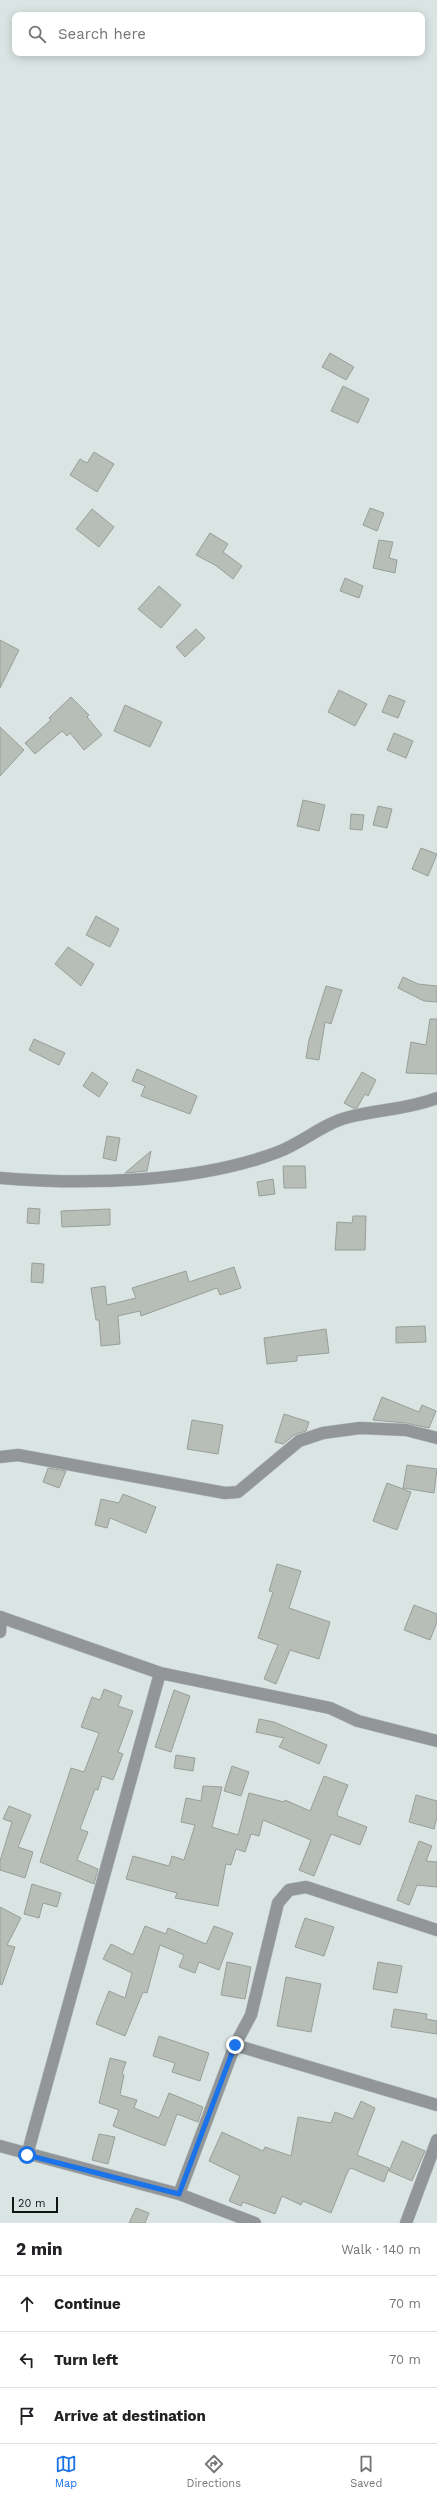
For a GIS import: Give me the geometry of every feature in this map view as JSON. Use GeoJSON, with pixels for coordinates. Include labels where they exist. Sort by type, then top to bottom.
{"type":"FeatureCollection","features":[{"type":"Feature","properties":{"kind":"street"},"geometry":{"type":"LineString","coordinates":[[0,1178],[35,1181],[134,1180],[209,1172],[278,1152],[348,1117],[413,1107],[437,1098]]}},
{"type":"Feature","properties":{"kind":"street"},"geometry":{"type":"LineString","coordinates":[[0,1457],[18,1455],[225,1493],[238,1492],[300,1441],[322,1433],[360,1428],[406,1430],[437,1438]]}},
{"type":"Feature","properties":{"kind":"street"},"geometry":{"type":"LineString","coordinates":[[0,1632],[1,1617],[160,1672],[330,1708],[358,1721],[437,1741]]}},
{"type":"Feature","properties":{"kind":"street"},"geometry":{"type":"LineString","coordinates":[[27,2155],[160,1672]]}},
{"type":"Feature","properties":{"kind":"street"},"geometry":{"type":"LineString","coordinates":[[179,2194],[235,2045],[251,2015],[278,1903],[289,1890],[306,1887],[437,1930]]}},
{"type":"Feature","properties":{"kind":"street"},"geometry":{"type":"LineString","coordinates":[[235,2045],[437,2105]]}},
{"type":"Feature","properties":{"kind":"street"},"geometry":{"type":"LineString","coordinates":[[406,2223],[437,2140]]}},
{"type":"Feature","properties":{"kind":"street"},"geometry":{"type":"LineString","coordinates":[[0,2146],[27,2155],[179,2194],[255,2223]]}},
{"type":"Feature","properties":{"kind":"building"},"geometry":{"type":"Polygon","coordinates":[[[330,353],[354,367],[346,380],[322,367],[330,353]]]}},
{"type":"Feature","properties":{"kind":"building"},"geometry":{"type":"Polygon","coordinates":[[[343,386],[369,399],[358,423],[331,411],[343,386]]]}},
{"type":"Feature","properties":{"kind":"building"},"geometry":{"type":"Polygon","coordinates":[[[94,452],[114,464],[97,492],[70,475],[80,459],[87,463],[94,452]]]}},
{"type":"Feature","properties":{"kind":"building"},"geometry":{"type":"Polygon","coordinates":[[[370,508],[384,513],[377,531],[363,525],[370,508]]]}},
{"type":"Feature","properties":{"kind":"building"},"geometry":{"type":"Polygon","coordinates":[[[92,509],[114,527],[99,547],[76,529],[92,509]]]}},
{"type":"Feature","properties":{"kind":"building"},"geometry":{"type":"Polygon","coordinates":[[[210,533],[228,544],[223,552],[242,566],[233,579],[215,565],[196,555],[210,533]]]}},
{"type":"Feature","properties":{"kind":"building"},"geometry":{"type":"Polygon","coordinates":[[[379,540],[393,542],[389,558],[397,560],[395,573],[373,568],[379,540]]]}},
{"type":"Feature","properties":{"kind":"building"},"geometry":{"type":"Polygon","coordinates":[[[345,578],[363,586],[359,598],[340,591],[345,578]]]}},
{"type":"Feature","properties":{"kind":"building"},"geometry":{"type":"Polygon","coordinates":[[[159,586],[181,605],[161,628],[138,609],[159,586]]]}},
{"type":"Feature","properties":{"kind":"building"},"geometry":{"type":"Polygon","coordinates":[[[196,629],[205,638],[185,657],[176,647],[196,629]]]}},
{"type":"Feature","properties":{"kind":"building"},"geometry":{"type":"Polygon","coordinates":[[[0,640],[19,650],[0,688],[0,640]]]}},
{"type":"Feature","properties":{"kind":"building"},"geometry":{"type":"Polygon","coordinates":[[[339,690],[367,704],[355,726],[328,712],[339,690]]]}},
{"type":"Feature","properties":{"kind":"building"},"geometry":{"type":"Polygon","coordinates":[[[389,695],[405,701],[398,718],[382,712],[389,695]]]}},
{"type":"Feature","properties":{"kind":"building"},"geometry":{"type":"Polygon","coordinates":[[[71,697],[89,715],[87,717],[102,735],[84,750],[70,733],[67,736],[62,731],[35,754],[25,743],[51,720],[49,718],[71,697]]]}},
{"type":"Feature","properties":{"kind":"building"},"geometry":{"type":"Polygon","coordinates":[[[125,705],[162,722],[150,747],[114,731],[125,705]]]}},
{"type":"Feature","properties":{"kind":"building"},"geometry":{"type":"Polygon","coordinates":[[[0,727],[24,750],[0,776],[0,727]]]}},
{"type":"Feature","properties":{"kind":"building"},"geometry":{"type":"Polygon","coordinates":[[[394,733],[413,741],[406,758],[387,750],[394,733]]]}},
{"type":"Feature","properties":{"kind":"building"},"geometry":{"type":"Polygon","coordinates":[[[303,800],[325,805],[319,831],[297,826],[303,800]]]}},
{"type":"Feature","properties":{"kind":"building"},"geometry":{"type":"Polygon","coordinates":[[[378,806],[392,809],[387,828],[373,825],[378,806]]]}},
{"type":"Feature","properties":{"kind":"building"},"geometry":{"type":"Polygon","coordinates":[[[351,814],[364,815],[362,830],[350,829],[351,814]]]}},
{"type":"Feature","properties":{"kind":"building"},"geometry":{"type":"Polygon","coordinates":[[[421,848],[437,854],[428,876],[412,869],[421,848]]]}},
{"type":"Feature","properties":{"kind":"building"},"geometry":{"type":"Polygon","coordinates":[[[96,916],[119,929],[110,947],[86,935],[96,916]]]}},
{"type":"Feature","properties":{"kind":"building"},"geometry":{"type":"Polygon","coordinates":[[[68,947],[94,964],[81,986],[55,964],[68,947]]]}},
{"type":"Feature","properties":{"kind":"building"},"geometry":{"type":"Polygon","coordinates":[[[403,977],[418,984],[437,986],[437,1002],[424,1001],[398,988],[403,977]]]}},
{"type":"Feature","properties":{"kind":"building"},"geometry":{"type":"Polygon","coordinates":[[[326,986],[342,990],[331,1024],[325,1022],[319,1060],[306,1058],[309,1040],[326,986]]]}},
{"type":"Feature","properties":{"kind":"building"},"geometry":{"type":"Polygon","coordinates":[[[430,1019],[437,1019],[437,1074],[406,1073],[411,1042],[426,1045],[430,1019]]]}},
{"type":"Feature","properties":{"kind":"building"},"geometry":{"type":"Polygon","coordinates":[[[34,1039],[65,1053],[59,1065],[29,1050],[34,1039]]]}},
{"type":"Feature","properties":{"kind":"building"},"geometry":{"type":"Polygon","coordinates":[[[137,1069],[197,1096],[190,1114],[141,1096],[145,1086],[132,1081],[137,1069]]]}},
{"type":"Feature","properties":{"kind":"building"},"geometry":{"type":"Polygon","coordinates":[[[92,1072],[108,1083],[99,1097],[83,1086],[92,1072]]]}},
{"type":"Feature","properties":{"kind":"building"},"geometry":{"type":"Polygon","coordinates":[[[362,1072],[376,1080],[368,1096],[365,1094],[357,1108],[353,1108],[344,1103],[362,1072]]]}},
{"type":"Feature","properties":{"kind":"building"},"geometry":{"type":"Polygon","coordinates":[[[107,1136],[120,1138],[116,1161],[103,1158],[107,1136]]]}},
{"type":"Feature","properties":{"kind":"building"},"geometry":{"type":"Polygon","coordinates":[[[151,1151],[147,1171],[125,1173],[151,1151]]]}},
{"type":"Feature","properties":{"kind":"building"},"geometry":{"type":"Polygon","coordinates":[[[283,1166],[305,1166],[306,1188],[284,1188],[283,1166]]]}},
{"type":"Feature","properties":{"kind":"building"},"geometry":{"type":"Polygon","coordinates":[[[273,1179],[275,1194],[259,1196],[257,1182],[273,1179]]]}},
{"type":"Feature","properties":{"kind":"building"},"geometry":{"type":"Polygon","coordinates":[[[28,1208],[40,1209],[39,1224],[27,1223],[28,1208]]]}},
{"type":"Feature","properties":{"kind":"building"},"geometry":{"type":"Polygon","coordinates":[[[110,1209],[110,1225],[62,1227],[61,1211],[110,1209]]]}},
{"type":"Feature","properties":{"kind":"building"},"geometry":{"type":"Polygon","coordinates":[[[353,1216],[366,1216],[365,1250],[335,1250],[337,1222],[352,1223],[353,1216]]]}},
{"type":"Feature","properties":{"kind":"building"},"geometry":{"type":"Polygon","coordinates":[[[32,1263],[44,1264],[43,1283],[31,1282],[32,1263]]]}},
{"type":"Feature","properties":{"kind":"building"},"geometry":{"type":"Polygon","coordinates":[[[234,1267],[241,1288],[220,1295],[217,1288],[141,1316],[140,1311],[118,1316],[120,1344],[101,1346],[99,1320],[96,1320],[91,1288],[105,1286],[107,1305],[136,1298],[132,1288],[186,1271],[189,1282],[234,1267]]]}},
{"type":"Feature","properties":{"kind":"building"},"geometry":{"type":"Polygon","coordinates":[[[425,1326],[426,1342],[396,1343],[396,1327],[425,1326]]]}},
{"type":"Feature","properties":{"kind":"building"},"geometry":{"type":"Polygon","coordinates":[[[326,1329],[329,1353],[297,1356],[297,1361],[267,1364],[264,1338],[326,1329]]]}},
{"type":"Feature","properties":{"kind":"building"},"geometry":{"type":"Polygon","coordinates":[[[382,1397],[419,1412],[422,1405],[436,1411],[429,1428],[406,1423],[373,1420],[382,1397]]]}},
{"type":"Feature","properties":{"kind":"building"},"geometry":{"type":"Polygon","coordinates":[[[284,1414],[309,1422],[306,1431],[294,1435],[283,1444],[275,1442],[284,1414]]]}},
{"type":"Feature","properties":{"kind":"building"},"geometry":{"type":"Polygon","coordinates":[[[192,1420],[223,1425],[218,1454],[187,1449],[192,1420]]]}},
{"type":"Feature","properties":{"kind":"building"},"geometry":{"type":"Polygon","coordinates":[[[407,1465],[437,1469],[434,1493],[403,1488],[407,1465]]]}},
{"type":"Feature","properties":{"kind":"building"},"geometry":{"type":"Polygon","coordinates":[[[48,1468],[66,1471],[59,1488],[43,1482],[48,1468]]]}},
{"type":"Feature","properties":{"kind":"building"},"geometry":{"type":"Polygon","coordinates":[[[387,1483],[411,1492],[397,1530],[373,1521],[387,1483]]]}},
{"type":"Feature","properties":{"kind":"building"},"geometry":{"type":"Polygon","coordinates":[[[123,1494],[156,1507],[146,1533],[110,1518],[107,1528],[95,1525],[101,1499],[119,1503],[123,1494]]]}},
{"type":"Feature","properties":{"kind":"building"},"geometry":{"type":"Polygon","coordinates":[[[277,1564],[301,1571],[289,1608],[330,1622],[319,1659],[290,1650],[276,1684],[264,1679],[278,1645],[258,1638],[273,1592],[269,1591],[277,1564]]]}},
{"type":"Feature","properties":{"kind":"building"},"geometry":{"type":"Polygon","coordinates":[[[414,1605],[437,1614],[437,1622],[430,1640],[404,1630],[414,1605]]]}},
{"type":"Feature","properties":{"kind":"building"},"geometry":{"type":"Polygon","coordinates":[[[104,1689],[122,1696],[118,1706],[133,1711],[118,1752],[123,1754],[113,1780],[102,1776],[98,1790],[95,1789],[80,1829],[88,1832],[77,1860],[98,1869],[94,1884],[40,1862],[71,1768],[84,1772],[99,1733],[81,1727],[92,1697],[100,1700],[104,1689]]]}},
{"type":"Feature","properties":{"kind":"building"},"geometry":{"type":"Polygon","coordinates":[[[174,1690],[190,1696],[171,1752],[155,1747],[174,1690]]]}},
{"type":"Feature","properties":{"kind":"building"},"geometry":{"type":"Polygon","coordinates":[[[259,1719],[274,1722],[327,1745],[319,1764],[279,1747],[284,1738],[256,1732],[259,1719]]]}},
{"type":"Feature","properties":{"kind":"building"},"geometry":{"type":"Polygon","coordinates":[[[176,1755],[195,1758],[193,1771],[174,1768],[176,1755]]]}},
{"type":"Feature","properties":{"kind":"building"},"geometry":{"type":"Polygon","coordinates":[[[232,1766],[249,1772],[241,1796],[224,1791],[232,1766]]]}},
{"type":"Feature","properties":{"kind":"building"},"geometry":{"type":"Polygon","coordinates":[[[324,1776],[348,1785],[337,1813],[338,1816],[367,1827],[360,1845],[331,1834],[314,1876],[299,1870],[311,1840],[263,1820],[259,1836],[251,1834],[245,1852],[236,1849],[231,1865],[226,1864],[218,1906],[175,1898],[177,1893],[126,1879],[133,1856],[169,1866],[172,1856],[184,1860],[195,1825],[181,1822],[186,1798],[201,1801],[203,1786],[222,1787],[212,1827],[238,1835],[249,1793],[284,1802],[285,1800],[310,1811],[324,1776]]]}},
{"type":"Feature","properties":{"kind":"building"},"geometry":{"type":"Polygon","coordinates":[[[416,1795],[437,1801],[437,1817],[434,1829],[409,1822],[416,1795]]]}},
{"type":"Feature","properties":{"kind":"building"},"geometry":{"type":"Polygon","coordinates":[[[9,1806],[31,1815],[18,1847],[33,1852],[25,1878],[0,1870],[0,1861],[12,1822],[3,1819],[9,1806]]]}},
{"type":"Feature","properties":{"kind":"building"},"geometry":{"type":"Polygon","coordinates":[[[419,1841],[432,1846],[426,1861],[437,1862],[437,1887],[417,1885],[409,1905],[397,1900],[419,1841]]]}},
{"type":"Feature","properties":{"kind":"building"},"geometry":{"type":"Polygon","coordinates":[[[32,1884],[61,1893],[57,1907],[43,1903],[39,1918],[24,1914],[32,1884]]]}},
{"type":"Feature","properties":{"kind":"building"},"geometry":{"type":"Polygon","coordinates":[[[0,1907],[21,1918],[7,1945],[15,1947],[2,1985],[0,1984],[0,1907]]]}},
{"type":"Feature","properties":{"kind":"building"},"geometry":{"type":"Polygon","coordinates":[[[305,1918],[334,1927],[324,1956],[295,1947],[305,1918]]]}},
{"type":"Feature","properties":{"kind":"building"},"geometry":{"type":"Polygon","coordinates":[[[145,1926],[166,1934],[168,1928],[206,1944],[214,1926],[233,1933],[219,1970],[199,1962],[195,1973],[179,1967],[184,1955],[160,1945],[147,1993],[143,1992],[125,2036],[96,2024],[109,1991],[125,1998],[132,1973],[103,1959],[111,1944],[133,1955],[145,1926]]]}},
{"type":"Feature","properties":{"kind":"building"},"geometry":{"type":"Polygon","coordinates":[[[227,1962],[251,1967],[245,1999],[221,1995],[227,1962]]]}},
{"type":"Feature","properties":{"kind":"building"},"geometry":{"type":"Polygon","coordinates":[[[378,1962],[402,1966],[397,1993],[373,1989],[378,1962]]]}},
{"type":"Feature","properties":{"kind":"building"},"geometry":{"type":"Polygon","coordinates":[[[286,1977],[321,1984],[311,2032],[277,2026],[286,1977]]]}},
{"type":"Feature","properties":{"kind":"building"},"geometry":{"type":"Polygon","coordinates":[[[394,2009],[427,2014],[426,2019],[437,2021],[437,2034],[391,2027],[394,2009]]]}},
{"type":"Feature","properties":{"kind":"building"},"geometry":{"type":"Polygon","coordinates":[[[159,2036],[209,2053],[200,2081],[172,2072],[175,2063],[153,2056],[159,2036]]]}},
{"type":"Feature","properties":{"kind":"building"},"geometry":{"type":"Polygon","coordinates":[[[110,2058],[126,2062],[122,2074],[124,2075],[120,2095],[137,2100],[134,2108],[159,2118],[169,2093],[203,2107],[198,2122],[177,2114],[165,2146],[113,2126],[119,2110],[99,2103],[110,2058]]]}},
{"type":"Feature","properties":{"kind":"building"},"geometry":{"type":"Polygon","coordinates":[[[361,2101],[375,2108],[357,2155],[389,2168],[384,2182],[351,2168],[348,2171],[331,2213],[303,2201],[301,2205],[282,2196],[275,2214],[243,2202],[241,2206],[229,2201],[240,2176],[209,2161],[222,2132],[263,2151],[265,2147],[291,2156],[298,2117],[331,2123],[335,2112],[353,2119],[361,2101]]]}},
{"type":"Feature","properties":{"kind":"building"},"geometry":{"type":"Polygon","coordinates":[[[99,2134],[115,2137],[108,2164],[92,2160],[99,2134]]]}},
{"type":"Feature","properties":{"kind":"building"},"geometry":{"type":"Polygon","coordinates":[[[402,2141],[425,2151],[412,2181],[389,2171],[402,2141]]]}},
{"type":"Feature","properties":{"kind":"building"},"geometry":{"type":"Polygon","coordinates":[[[136,2208],[149,2213],[145,2223],[129,2223],[136,2208]]]}},
{"type":"Feature","properties":{"kind":"route"},"geometry":{"type":"LineString","coordinates":[[27,2155],[179,2194],[235,2045]]}}]}
